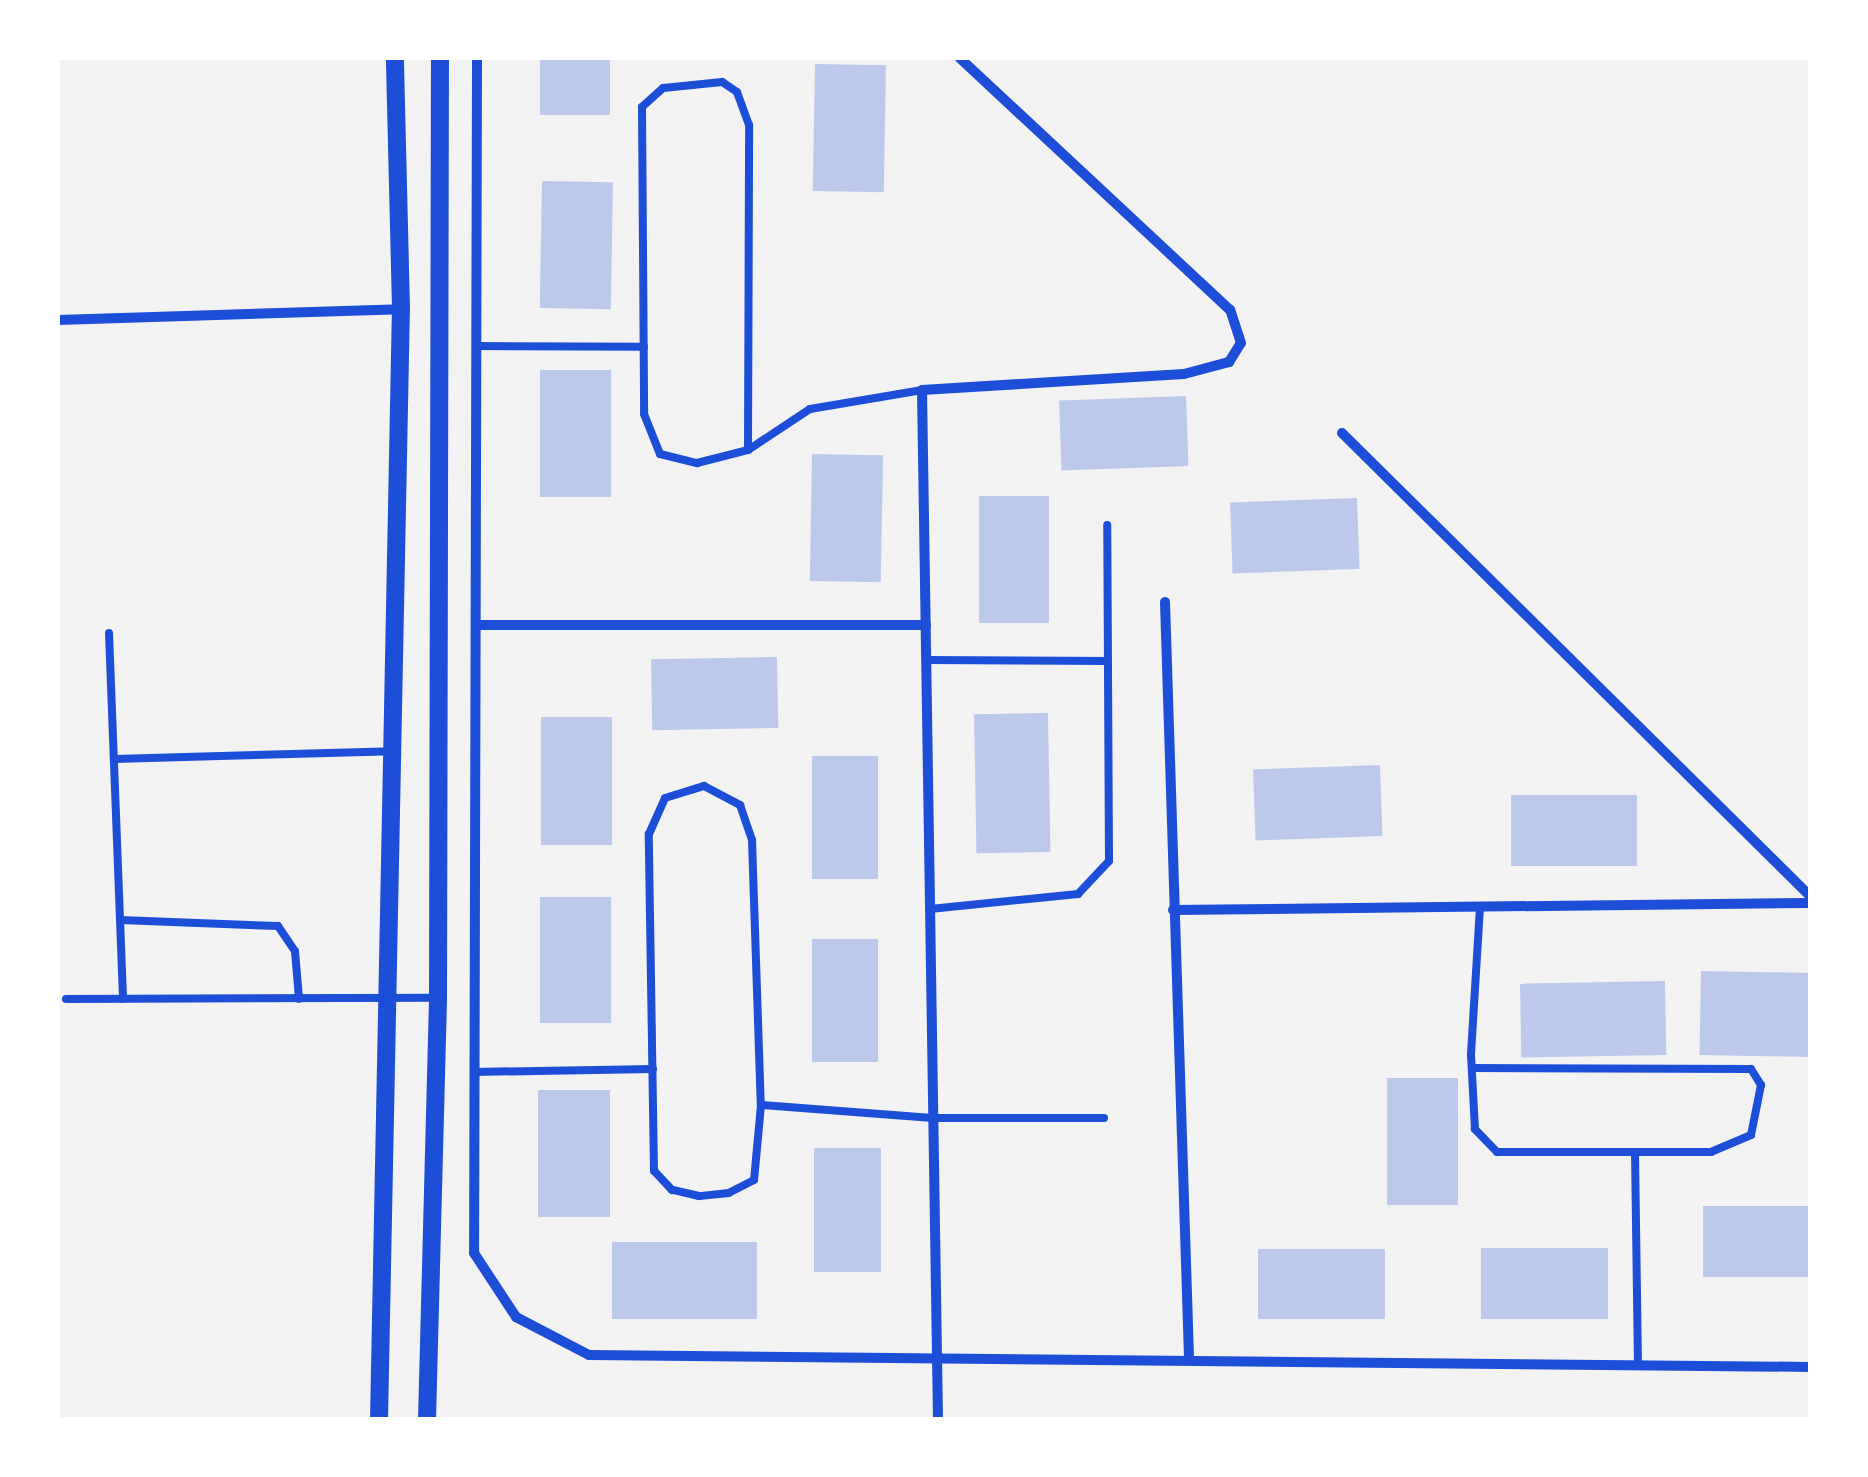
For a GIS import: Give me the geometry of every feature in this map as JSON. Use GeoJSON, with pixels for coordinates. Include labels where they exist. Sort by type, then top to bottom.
{"type":"FeatureCollection","features":[{"type":"Feature","properties":{"kind":"street"},"geometry":{"type":"LineString","coordinates":[[379,1420],[401,309],[394,58]]}},
{"type":"Feature","properties":{"kind":"street"},"geometry":{"type":"LineString","coordinates":[[427,1420],[438,998],[440,58]]}},
{"type":"Feature","properties":{"kind":"street"},"geometry":{"type":"LineString","coordinates":[[477,58],[474,1253],[516,1317],[589,1355],[1810,1367]]}},
{"type":"Feature","properties":{"kind":"street"},"geometry":{"type":"LineString","coordinates":[[938,1420],[922,390],[1184,374],[1229,362],[1241,342],[1230,310],[960,58]]}},
{"type":"Feature","properties":{"kind":"street"},"geometry":{"type":"LineString","coordinates":[[58,320],[401,309]]}},
{"type":"Feature","properties":{"kind":"street"},"geometry":{"type":"LineString","coordinates":[[1342,432],[1810,896]]}},
{"type":"Feature","properties":{"kind":"street"},"geometry":{"type":"LineString","coordinates":[[1165,602],[1188,1359]]}},
{"type":"Feature","properties":{"kind":"street"},"geometry":{"type":"LineString","coordinates":[[476,625],[926,625]]}},
{"type":"Feature","properties":{"kind":"street"},"geometry":{"type":"LineString","coordinates":[[1173,910],[1810,904]]}},
{"type":"Feature","properties":{"kind":"lane"},"geometry":{"type":"LineString","coordinates":[[748,450],[749,125],[737,92],[722,82],[663,88],[642,106],[644,414],[660,454],[697,462],[748,450],[810,409],[922,390]]}},
{"type":"Feature","properties":{"kind":"lane"},"geometry":{"type":"LineString","coordinates":[[477,346],[644,347]]}},
{"type":"Feature","properties":{"kind":"lane"},"geometry":{"type":"LineString","coordinates":[[930,909],[1078,894],[1109,860],[1107,525]]}},
{"type":"Feature","properties":{"kind":"lane"},"geometry":{"type":"LineString","coordinates":[[109,632],[123,999]]}},
{"type":"Feature","properties":{"kind":"lane"},"geometry":{"type":"LineString","coordinates":[[926,660],[1108,661]]}},
{"type":"Feature","properties":{"kind":"lane"},"geometry":{"type":"LineString","coordinates":[[114,758],[393,751]]}},
{"type":"Feature","properties":{"kind":"lane"},"geometry":{"type":"LineString","coordinates":[[704,786],[740,805],[752,840],[761,1105],[754,1180],[729,1193],[672,1190],[654,1171],[653,1069],[649,834],[666,798],[704,786]]}},
{"type":"Feature","properties":{"kind":"lane"},"geometry":{"type":"LineString","coordinates":[[1472,1068],[1751,1069],[1761,1085],[1750,1135],[1712,1152],[1498,1152],[1475,1128],[1472,1068],[1480,907]]}},
{"type":"Feature","properties":{"kind":"lane"},"geometry":{"type":"LineString","coordinates":[[120,920],[278,926],[295,951],[299,1000]]}},
{"type":"Feature","properties":{"kind":"lane"},"geometry":{"type":"LineString","coordinates":[[66,998],[438,998]]}},
{"type":"Feature","properties":{"kind":"lane"},"geometry":{"type":"LineString","coordinates":[[474,1072],[653,1069]]}},
{"type":"Feature","properties":{"kind":"lane"},"geometry":{"type":"LineString","coordinates":[[761,1105],[932,1118],[1104,1118]]}},
{"type":"Feature","properties":{"kind":"lane"},"geometry":{"type":"LineString","coordinates":[[1635,1152],[1638,1365]]}},
{"type":"Feature","properties":{"kind":"building"},"geometry":{"type":"Polygon","coordinates":[[[540,58],[610,58],[610,115],[540,115],[540,58]]]}},
{"type":"Feature","properties":{"kind":"building"},"geometry":{"type":"Polygon","coordinates":[[[815,64],[886,65],[884,192],[813,191],[815,64]]]}},
{"type":"Feature","properties":{"kind":"building"},"geometry":{"type":"Polygon","coordinates":[[[542,181],[613,182],[611,309],[540,308],[542,181]]]}},
{"type":"Feature","properties":{"kind":"building"},"geometry":{"type":"Polygon","coordinates":[[[540,370],[611,370],[611,497],[540,497],[540,370]]]}},
{"type":"Feature","properties":{"kind":"building"},"geometry":{"type":"Polygon","coordinates":[[[1186,396],[1188,466],[1062,470],[1059,400],[1186,396]]]}},
{"type":"Feature","properties":{"kind":"building"},"geometry":{"type":"Polygon","coordinates":[[[812,454],[883,455],[881,582],[810,581],[812,454]]]}},
{"type":"Feature","properties":{"kind":"building"},"geometry":{"type":"Polygon","coordinates":[[[979,496],[1049,496],[1049,623],[979,623],[979,496]]]}},
{"type":"Feature","properties":{"kind":"building"},"geometry":{"type":"Polygon","coordinates":[[[1357,498],[1359,569],[1233,573],[1230,502],[1357,498]]]}},
{"type":"Feature","properties":{"kind":"building"},"geometry":{"type":"Polygon","coordinates":[[[777,657],[778,728],[652,730],[651,659],[777,657]]]}},
{"type":"Feature","properties":{"kind":"building"},"geometry":{"type":"Polygon","coordinates":[[[1048,713],[1050,852],[976,853],[974,714],[1048,713]]]}},
{"type":"Feature","properties":{"kind":"building"},"geometry":{"type":"Polygon","coordinates":[[[541,717],[612,717],[612,845],[541,845],[541,717]]]}},
{"type":"Feature","properties":{"kind":"building"},"geometry":{"type":"Polygon","coordinates":[[[812,756],[878,756],[878,879],[812,879],[812,756]]]}},
{"type":"Feature","properties":{"kind":"building"},"geometry":{"type":"Polygon","coordinates":[[[1380,765],[1382,836],[1256,840],[1253,769],[1380,765]]]}},
{"type":"Feature","properties":{"kind":"building"},"geometry":{"type":"Polygon","coordinates":[[[1511,795],[1637,795],[1637,866],[1511,866],[1511,795]]]}},
{"type":"Feature","properties":{"kind":"building"},"geometry":{"type":"Polygon","coordinates":[[[540,897],[611,897],[611,1023],[540,1023],[540,897]]]}},
{"type":"Feature","properties":{"kind":"building"},"geometry":{"type":"Polygon","coordinates":[[[812,939],[878,939],[878,1062],[812,1062],[812,939]]]}},
{"type":"Feature","properties":{"kind":"building"},"geometry":{"type":"Polygon","coordinates":[[[1701,971],[1810,973],[1809,1057],[1700,1055],[1701,971]]]}},
{"type":"Feature","properties":{"kind":"building"},"geometry":{"type":"Polygon","coordinates":[[[1665,981],[1666,1055],[1521,1058],[1520,984],[1665,981]]]}},
{"type":"Feature","properties":{"kind":"building"},"geometry":{"type":"Polygon","coordinates":[[[1387,1078],[1458,1078],[1458,1205],[1387,1205],[1387,1078]]]}},
{"type":"Feature","properties":{"kind":"building"},"geometry":{"type":"Polygon","coordinates":[[[538,1090],[610,1090],[610,1217],[538,1217],[538,1090]]]}},
{"type":"Feature","properties":{"kind":"building"},"geometry":{"type":"Polygon","coordinates":[[[814,1148],[881,1148],[881,1272],[814,1272],[814,1148]]]}},
{"type":"Feature","properties":{"kind":"building"},"geometry":{"type":"Polygon","coordinates":[[[1703,1206],[1810,1206],[1810,1277],[1703,1277],[1703,1206]]]}},
{"type":"Feature","properties":{"kind":"building"},"geometry":{"type":"Polygon","coordinates":[[[612,1242],[757,1242],[757,1319],[612,1319],[612,1242]]]}},
{"type":"Feature","properties":{"kind":"building"},"geometry":{"type":"Polygon","coordinates":[[[1481,1248],[1608,1248],[1608,1319],[1481,1319],[1481,1248]]]}},
{"type":"Feature","properties":{"kind":"building"},"geometry":{"type":"Polygon","coordinates":[[[1258,1249],[1385,1249],[1385,1319],[1258,1319],[1258,1249]]]}}]}
